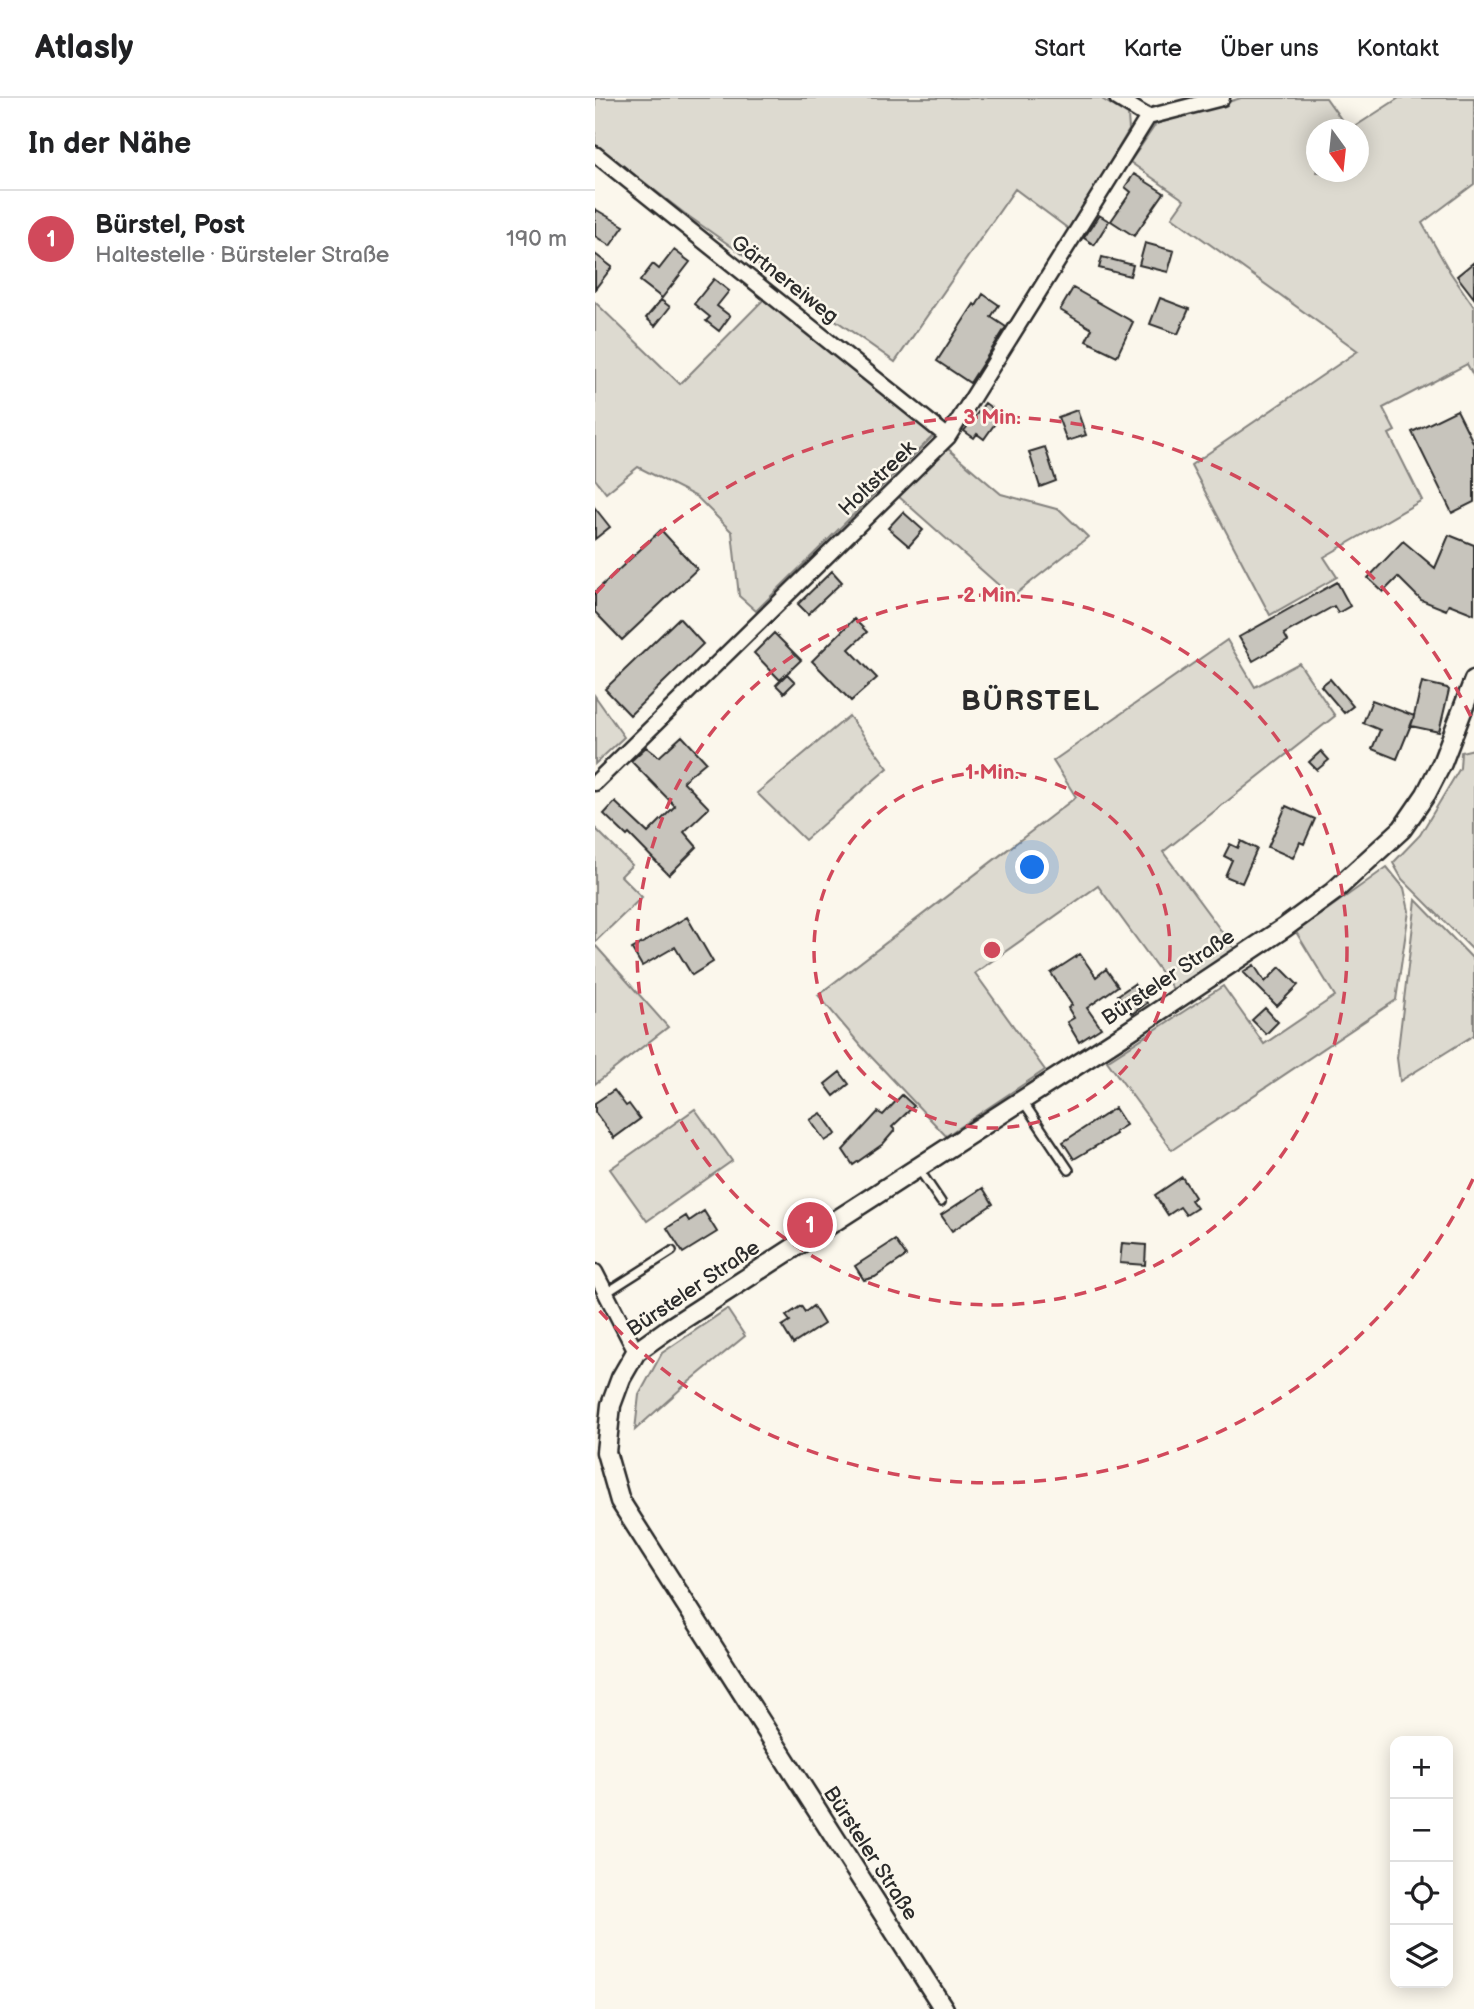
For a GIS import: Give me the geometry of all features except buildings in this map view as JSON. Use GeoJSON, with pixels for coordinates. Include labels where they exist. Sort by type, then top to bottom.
{"type":"FeatureCollection","features":[{"type":"Feature","properties":{"kind":"street"},"geometry":{"type":"LineString","coordinates":[[1117,98],[1148,117],[1222,98]]}},
{"type":"Feature","properties":{"kind":"street","name":"Holtstreek"},"geometry":{"type":"LineString","coordinates":[[595,783],[948,437],[1148,117]]}},
{"type":"Feature","properties":{"kind":"street","name":"Gärtnereiweg"},"geometry":{"type":"LineString","coordinates":[[595,154],[948,437]]}},
{"type":"Feature","properties":{"kind":"street","name":"Bürsteler Straße"},"geometry":{"type":"LineString","coordinates":[[944,2009],[620,1502],[606,1452],[606,1436],[611,1405],[621,1378],[636,1352],[668,1329],[918,1168],[1333,892],[1402,829],[1426,794],[1474,680]]}},
{"type":"Feature","properties":{"kind":"street"},"geometry":{"type":"LineString","coordinates":[[595,1272],[636,1352]]}},
{"type":"Feature","properties":{"kind":"lane"},"geometry":{"type":"LineString","coordinates":[[1022,1099],[1038,1127],[1069,1170]]}},
{"type":"Feature","properties":{"kind":"lane"},"geometry":{"type":"LineString","coordinates":[[918,1168],[941,1202]]}},
{"type":"Feature","properties":{"kind":"lane"},"geometry":{"type":"LineString","coordinates":[[605,1293],[672,1251]]}},
{"type":"Feature","properties":{"kind":"shaded area"},"geometry":{"type":"Polygon","coordinates":[[[595,98],[1100,98],[1128,115],[1129,130],[1070,230],[1015,189],[895,362],[684,213],[595,144],[595,98]]]}},
{"type":"Feature","properties":{"kind":"shaded area"},"geometry":{"type":"Polygon","coordinates":[[[1241,98],[1326,98],[1341,119],[1306,119],[1306,182],[1369,182],[1369,119],[1366,119],[1399,98],[1474,98],[1474,184],[1422,223],[1474,307],[1474,377],[1467,364],[1383,408],[1395,431],[1389,434],[1422,500],[1324,557],[1337,577],[1270,615],[1191,465],[1358,351],[1172,217],[1184,200],[1130,162],[1156,124],[1241,98]]]}},
{"type":"Feature","properties":{"kind":"shaded area"},"geometry":{"type":"Polygon","coordinates":[[[766,297],[933,436],[756,611],[739,596],[732,532],[697,497],[638,467],[606,493],[595,479],[595,302],[680,384],[766,297]]]}},
{"type":"Feature","properties":{"kind":"shaded area"},"geometry":{"type":"Polygon","coordinates":[[[947,448],[1001,494],[1060,510],[1088,537],[1012,597],[898,496],[947,448]]]}},
{"type":"Feature","properties":{"kind":"shaded area"},"geometry":{"type":"Polygon","coordinates":[[[1227,640],[1255,687],[1299,663],[1335,716],[1163,852],[1236,951],[1173,989],[1098,886],[975,973],[1045,1070],[946,1136],[862,1047],[818,995],[1076,797],[1053,761],[1227,640]]]}},
{"type":"Feature","properties":{"kind":"shaded area"},"geometry":{"type":"Polygon","coordinates":[[[595,696],[624,737],[595,764],[595,696]]]}},
{"type":"Feature","properties":{"kind":"shaded area"},"geometry":{"type":"Polygon","coordinates":[[[849,716],[888,768],[805,840],[757,793],[849,716]]]}},
{"type":"Feature","properties":{"kind":"shaded area"},"geometry":{"type":"Polygon","coordinates":[[[1474,749],[1474,951],[1402,879],[1393,863],[1420,835],[1460,768],[1461,752],[1474,749]]]}},
{"type":"Feature","properties":{"kind":"shaded area"},"geometry":{"type":"Polygon","coordinates":[[[595,828],[632,865],[621,876],[642,897],[595,942],[595,828]]]}},
{"type":"Feature","properties":{"kind":"shaded area"},"geometry":{"type":"Polygon","coordinates":[[[1387,867],[1404,888],[1409,911],[1396,1000],[1172,1150],[1107,1061],[1223,986],[1264,1044],[1335,996],[1296,932],[1387,867]]]}},
{"type":"Feature","properties":{"kind":"shaded area"},"geometry":{"type":"Polygon","coordinates":[[[1416,900],[1474,960],[1474,1035],[1400,1081],[1397,1058],[1416,900]]]}},
{"type":"Feature","properties":{"kind":"shaded area"},"geometry":{"type":"Polygon","coordinates":[[[595,945],[668,1027],[595,1084],[595,945]]]}},
{"type":"Feature","properties":{"kind":"shaded area"},"geometry":{"type":"Polygon","coordinates":[[[695,1109],[732,1161],[647,1221],[610,1169],[695,1109]]]}},
{"type":"Feature","properties":{"kind":"shaded area"},"geometry":{"type":"Polygon","coordinates":[[[727,1309],[745,1336],[635,1430],[639,1395],[662,1353],[727,1309]]]}},
{"type":"Feature","properties":{"kind":"place","name":"Bürstel, Post"},"geometry":{"type":"Point","coordinates":[810,1225]}},
{"type":"Feature","properties":{"kind":"district","name":"BÜRSTEL"},"geometry":{"type":"Point","coordinates":[1031,700]}}]}
